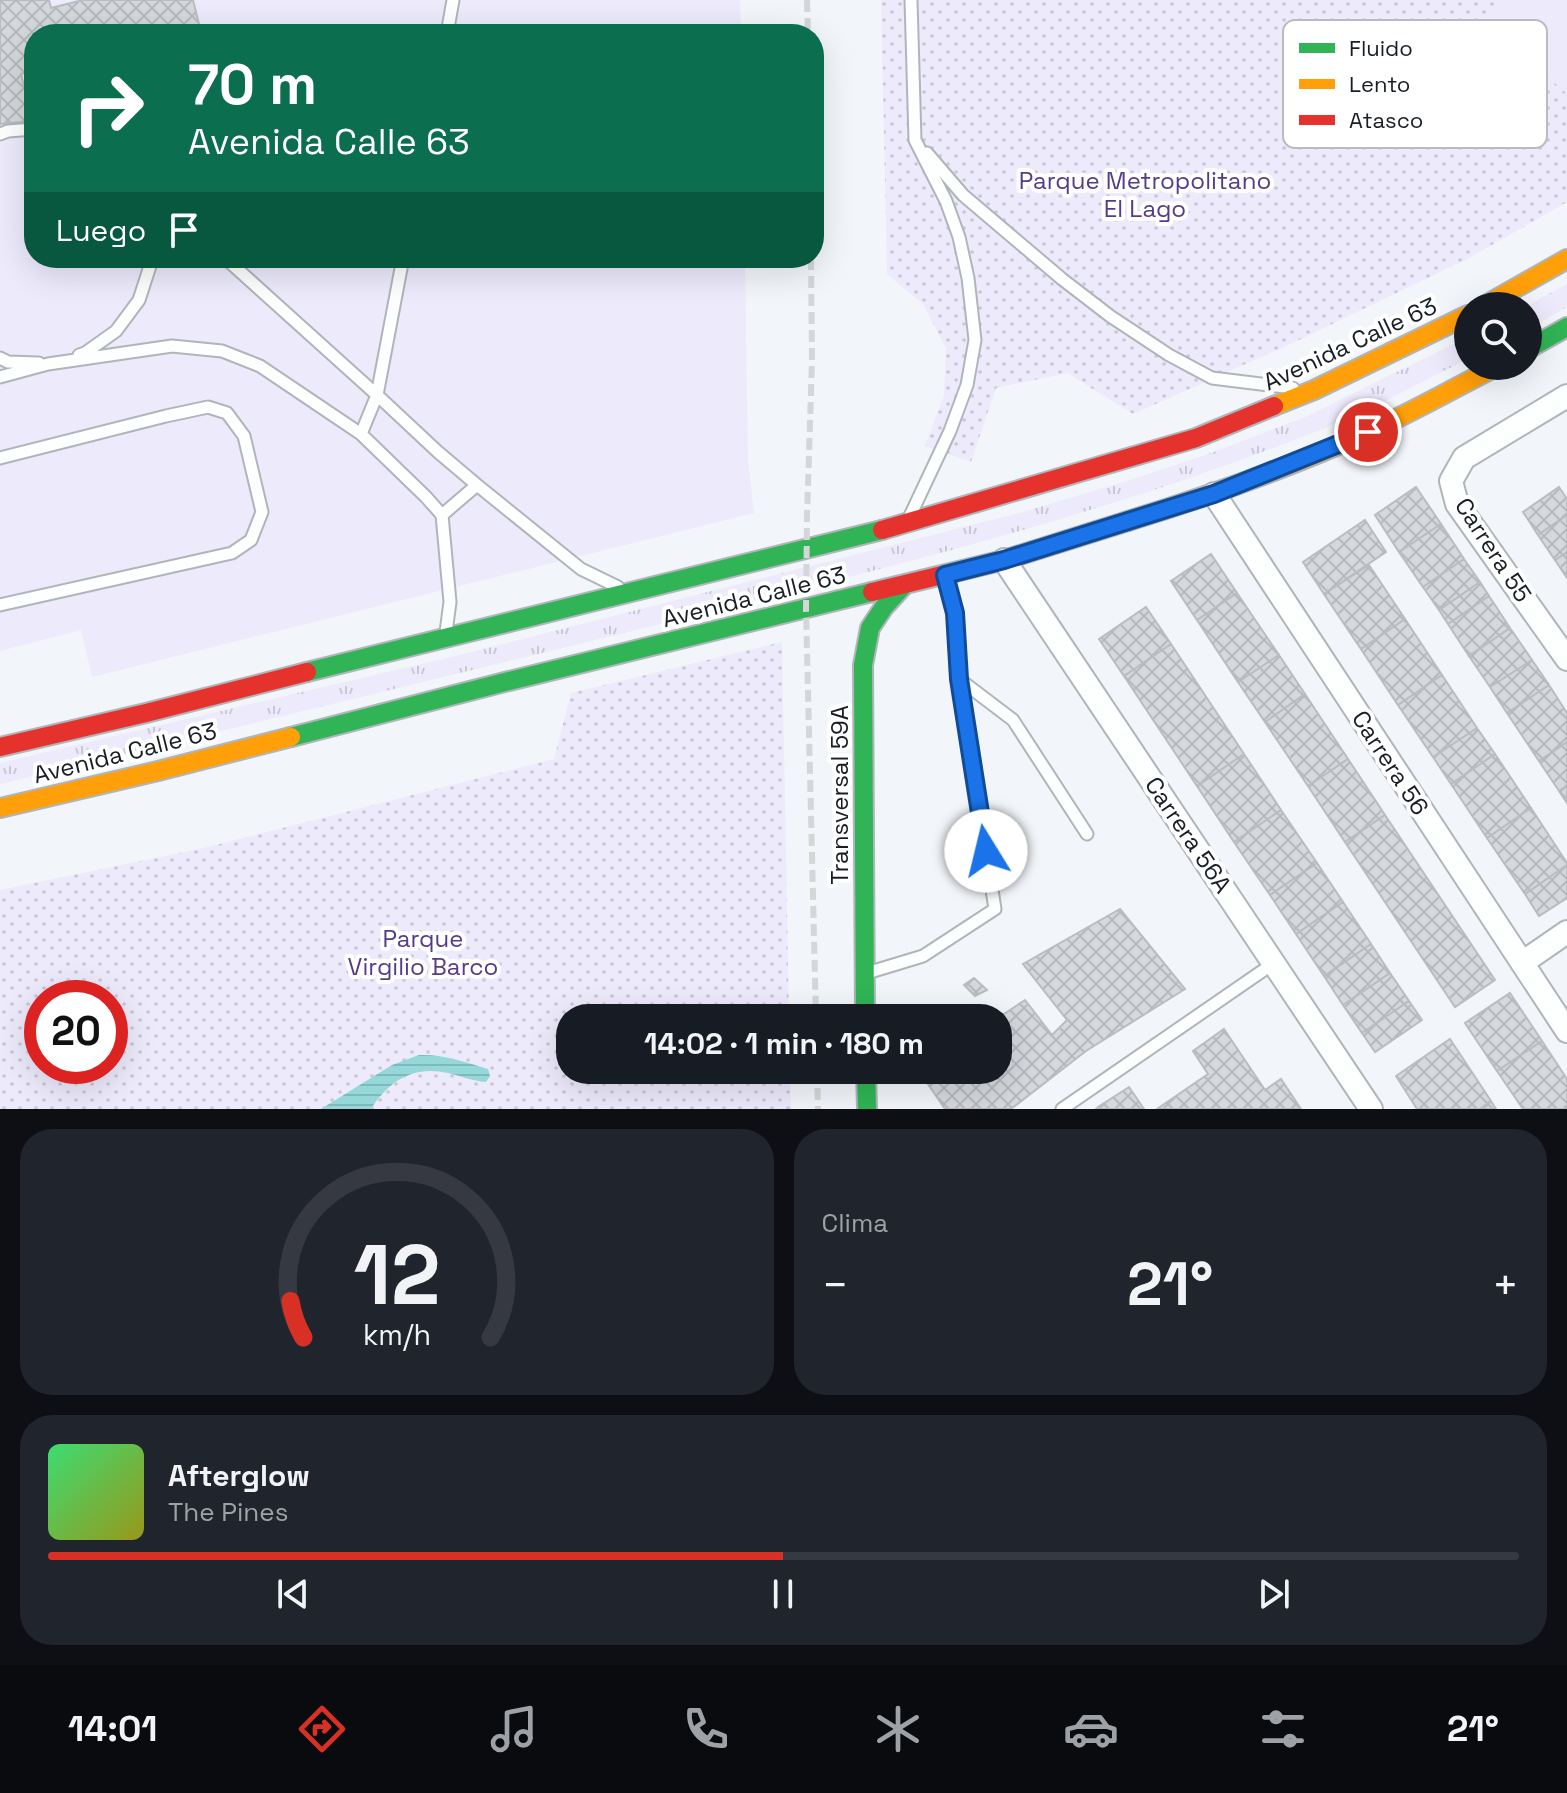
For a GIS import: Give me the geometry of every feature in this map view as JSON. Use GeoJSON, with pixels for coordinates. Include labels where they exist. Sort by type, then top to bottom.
{"type":"FeatureCollection","features":[{"type":"Feature","properties":{"kind":"main road"},"geometry":{"type":"LineString","coordinates":[[1509,292],[1567,259]]}},
{"type":"Feature","properties":{"kind":"main road","name":"Avenida Calle 63"},"geometry":{"type":"LineString","coordinates":[[0,747],[907,524],[1196,438],[1314,390],[1454,322]]}},
{"type":"Feature","properties":{"kind":"main road"},"geometry":{"type":"LineString","coordinates":[[1542,341],[1567,327]]}},
{"type":"Feature","properties":{"kind":"main road","name":"Avenida Calle 63"},"geometry":{"type":"LineString","coordinates":[[0,808],[1004,560],[1214,494],[1368,432],[1470,380]]}},
{"type":"Feature","properties":{"kind":"main road","name":"Transversal 59A"},"geometry":{"type":"LineString","coordinates":[[865,1004],[863,665],[870,628],[904,585]]}},
{"type":"Feature","properties":{"kind":"main road"},"geometry":{"type":"LineString","coordinates":[[866,1084],[867,1109]]}},
{"type":"Feature","properties":{"kind":"street","name":"Carrera 55"},"geometry":{"type":"LineString","coordinates":[[1567,396],[1464,458],[1451,481],[1457,504],[1567,659]]}},
{"type":"Feature","properties":{"kind":"street","name":"Carrera 56"},"geometry":{"type":"LineString","coordinates":[[1214,494],[1567,1031]]}},
{"type":"Feature","properties":{"kind":"street","name":"Carrera 56A"},"geometry":{"type":"LineString","coordinates":[[1004,560],[1371,1109]]}},
{"type":"Feature","properties":{"kind":"street"},"geometry":{"type":"LineString","coordinates":[[1522,963],[1567,932]]}},
{"type":"Feature","properties":{"kind":"lane"},"geometry":{"type":"LineString","coordinates":[[449,24],[453,0]]}},
{"type":"Feature","properties":{"kind":"lane"},"geometry":{"type":"LineString","coordinates":[[907,524],[950,431],[967,385],[975,340],[968,278],[959,237],[946,201],[915,140],[911,0]]}},
{"type":"Feature","properties":{"kind":"lane"},"geometry":{"type":"LineString","coordinates":[[0,134],[24,130]]}},
{"type":"Feature","properties":{"kind":"lane"},"geometry":{"type":"LineString","coordinates":[[915,140],[963,195],[1110,316],[1169,355],[1212,378],[1314,390]]}},
{"type":"Feature","properties":{"kind":"lane"},"geometry":{"type":"LineString","coordinates":[[0,377],[85,353],[116,331],[139,300],[148,268]]}},
{"type":"Feature","properties":{"kind":"lane"},"geometry":{"type":"LineString","coordinates":[[236,268],[477,485],[581,569],[630,592]]}},
{"type":"Feature","properties":{"kind":"lane"},"geometry":{"type":"LineString","coordinates":[[361,434],[377,395],[401,268]]}},
{"type":"Feature","properties":{"kind":"lane"},"geometry":{"type":"LineString","coordinates":[[0,358],[8,362],[48,364],[172,346],[222,351],[260,366],[361,434],[442,515],[450,602],[446,637]]}},
{"type":"Feature","properties":{"kind":"lane"},"geometry":{"type":"LineString","coordinates":[[0,458],[208,407],[227,413],[244,436],[262,512],[251,540],[232,553],[0,605]]}},
{"type":"Feature","properties":{"kind":"lane"},"geometry":{"type":"LineString","coordinates":[[442,515],[477,485]]}},
{"type":"Feature","properties":{"kind":"lane"},"geometry":{"type":"LineString","coordinates":[[865,973],[923,956],[995,909],[959,679],[955,613],[945,575]]}},
{"type":"Feature","properties":{"kind":"lane"},"geometry":{"type":"LineString","coordinates":[[959,679],[1013,720],[1087,834]]}},
{"type":"Feature","properties":{"kind":"lane"},"geometry":{"type":"LineString","coordinates":[[1062,1109],[1274,963]]}},
{"type":"Feature","properties":{"kind":"green space"},"geometry":{"type":"Polygon","coordinates":[[[0,0],[740,0],[741,24],[24,24],[24,268],[745,268],[748,460],[754,513],[92,677],[81,630],[0,651],[0,0]]]}},
{"type":"Feature","properties":{"kind":"green space","name":"Parque Metropolitano El Lago"},"geometry":{"type":"Polygon","coordinates":[[[881,0],[1567,0],[1567,202],[1469,258],[1297,341],[1133,414],[1067,373],[996,388],[971,462],[925,446],[944,395],[946,348],[923,304],[887,274],[881,0]]]}},
{"type":"Feature","properties":{"kind":"green space"},"geometry":{"type":"Polygon","coordinates":[[[1502,0],[1567,0],[1567,94],[1547,76],[1547,20],[1484,20],[1502,0]]]}},
{"type":"Feature","properties":{"kind":"green space"},"geometry":{"type":"Polygon","coordinates":[[[1567,284],[1567,307],[1542,321],[1542,297],[1567,284]]]}},
{"type":"Feature","properties":{"kind":"green space"},"geometry":{"type":"Polygon","coordinates":[[[1454,344],[1454,366],[1348,419],[1244,459],[1071,516],[806,588],[0,784],[0,763],[464,654],[1023,512],[1211,453],[1305,417],[1454,344]]]}},
{"type":"Feature","properties":{"kind":"green space","name":"Parque Virgilio Barco"},"geometry":{"type":"Polygon","coordinates":[[[782,642],[789,1004],[556,1004],[556,1084],[790,1084],[791,1109],[0,1109],[0,890],[204,848],[554,759],[571,693],[782,642]]]}},
{"type":"Feature","properties":{"kind":"water"},"geometry":{"type":"Polygon","coordinates":[[[419,1055],[445,1057],[488,1069],[490,1076],[486,1082],[435,1071],[413,1073],[394,1083],[371,1109],[321,1109],[392,1065],[419,1055]]]}},
{"type":"Feature","properties":{"kind":"building"},"geometry":{"type":"Polygon","coordinates":[[[0,0],[49,0],[51,8],[83,0],[193,0],[199,24],[24,24],[24,73],[21,74],[24,123],[0,124],[0,0]]]}},
{"type":"Feature","properties":{"kind":"building"},"geometry":{"type":"Polygon","coordinates":[[[1416,487],[1441,524],[1399,552],[1375,515],[1416,487]]]}},
{"type":"Feature","properties":{"kind":"building"},"geometry":{"type":"Polygon","coordinates":[[[1559,487],[1567,499],[1567,515],[1538,535],[1523,512],[1559,487]]]}},
{"type":"Feature","properties":{"kind":"building"},"geometry":{"type":"Polygon","coordinates":[[[1567,515],[1567,552],[1555,560],[1538,535],[1567,515]]]}},
{"type":"Feature","properties":{"kind":"building"},"geometry":{"type":"Polygon","coordinates":[[[1365,520],[1386,552],[1324,594],[1303,562],[1365,520]]]}},
{"type":"Feature","properties":{"kind":"building"},"geometry":{"type":"Polygon","coordinates":[[[1441,524],[1464,559],[1423,587],[1399,552],[1441,524]]]}},
{"type":"Feature","properties":{"kind":"building"},"geometry":{"type":"Polygon","coordinates":[[[1567,552],[1567,578],[1555,560],[1567,552]]]}},
{"type":"Feature","properties":{"kind":"building"},"geometry":{"type":"Polygon","coordinates":[[[1211,554],[1237,593],[1197,620],[1171,581],[1211,554]]]}},
{"type":"Feature","properties":{"kind":"building"},"geometry":{"type":"Polygon","coordinates":[[[1464,559],[1480,582],[1439,610],[1423,587],[1464,559]]]}},
{"type":"Feature","properties":{"kind":"building"},"geometry":{"type":"Polygon","coordinates":[[[1369,565],[1405,619],[1361,649],[1324,594],[1369,565]]]}},
{"type":"Feature","properties":{"kind":"building"},"geometry":{"type":"Polygon","coordinates":[[[1480,582],[1489,596],[1448,624],[1439,610],[1480,582]]]}},
{"type":"Feature","properties":{"kind":"building"},"geometry":{"type":"Polygon","coordinates":[[[1237,593],[1279,655],[1238,682],[1197,620],[1237,593]]]}},
{"type":"Feature","properties":{"kind":"building"},"geometry":{"type":"Polygon","coordinates":[[[1489,596],[1510,628],[1469,656],[1448,624],[1489,596]]]}},
{"type":"Feature","properties":{"kind":"building"},"geometry":{"type":"Polygon","coordinates":[[[1146,607],[1171,644],[1124,676],[1099,639],[1146,607]]]}},
{"type":"Feature","properties":{"kind":"building"},"geometry":{"type":"Polygon","coordinates":[[[1405,619],[1442,675],[1398,705],[1361,649],[1405,619]]]}},
{"type":"Feature","properties":{"kind":"building"},"geometry":{"type":"Polygon","coordinates":[[[1510,628],[1532,660],[1490,687],[1469,656],[1510,628]]]}},
{"type":"Feature","properties":{"kind":"building"},"geometry":{"type":"Polygon","coordinates":[[[1171,644],[1244,754],[1197,786],[1124,676],[1171,644]]]}},
{"type":"Feature","properties":{"kind":"building"},"geometry":{"type":"Polygon","coordinates":[[[1279,655],[1305,694],[1265,722],[1238,682],[1279,655]]]}},
{"type":"Feature","properties":{"kind":"building"},"geometry":{"type":"Polygon","coordinates":[[[1532,660],[1549,685],[1507,713],[1490,687],[1532,660]]]}},
{"type":"Feature","properties":{"kind":"building"},"geometry":{"type":"Polygon","coordinates":[[[1442,675],[1477,728],[1433,757],[1398,705],[1442,675]]]}},
{"type":"Feature","properties":{"kind":"building"},"geometry":{"type":"Polygon","coordinates":[[[1549,685],[1567,713],[1567,742],[1539,761],[1507,713],[1549,685]]]}},
{"type":"Feature","properties":{"kind":"building"},"geometry":{"type":"Polygon","coordinates":[[[1305,694],[1348,759],[1308,786],[1265,722],[1305,694]]]}},
{"type":"Feature","properties":{"kind":"building"},"geometry":{"type":"Polygon","coordinates":[[[1477,728],[1495,754],[1451,784],[1433,757],[1477,728]]]}},
{"type":"Feature","properties":{"kind":"building"},"geometry":{"type":"Polygon","coordinates":[[[1567,742],[1567,786],[1559,791],[1539,761],[1567,742]]]}},
{"type":"Feature","properties":{"kind":"building"},"geometry":{"type":"Polygon","coordinates":[[[1244,754],[1281,810],[1234,842],[1197,786],[1244,754]]]}},
{"type":"Feature","properties":{"kind":"building"},"geometry":{"type":"Polygon","coordinates":[[[1495,754],[1531,808],[1487,838],[1451,784],[1495,754]]]}},
{"type":"Feature","properties":{"kind":"building"},"geometry":{"type":"Polygon","coordinates":[[[1348,759],[1385,815],[1345,842],[1308,786],[1348,759]]]}},
{"type":"Feature","properties":{"kind":"building"},"geometry":{"type":"Polygon","coordinates":[[[1567,786],[1567,803],[1559,791],[1567,786]]]}},
{"type":"Feature","properties":{"kind":"building"},"geometry":{"type":"Polygon","coordinates":[[[1531,808],[1567,865],[1525,894],[1487,838],[1531,808]]]}},
{"type":"Feature","properties":{"kind":"building"},"geometry":{"type":"Polygon","coordinates":[[[1281,810],[1317,863],[1270,895],[1234,842],[1281,810]]]}},
{"type":"Feature","properties":{"kind":"building"},"geometry":{"type":"Polygon","coordinates":[[[1385,815],[1495,980],[1455,1007],[1345,842],[1385,815]]]}},
{"type":"Feature","properties":{"kind":"building"},"geometry":{"type":"Polygon","coordinates":[[[1317,863],[1343,902],[1296,934],[1270,895],[1317,863]]]}},
{"type":"Feature","properties":{"kind":"building"},"geometry":{"type":"Polygon","coordinates":[[[1567,865],[1567,898],[1539,916],[1525,894],[1567,865]]]}},
{"type":"Feature","properties":{"kind":"building"},"geometry":{"type":"Polygon","coordinates":[[[1343,902],[1371,944],[1324,976],[1296,934],[1343,902]]]}},
{"type":"Feature","properties":{"kind":"building"},"geometry":{"type":"Polygon","coordinates":[[[1120,909],[1185,989],[1086,1051],[1011,1109],[945,1109],[928,1084],[1012,1084],[1012,1009],[1025,1000],[1052,1035],[1067,1020],[1023,964],[1120,909]]]}},
{"type":"Feature","properties":{"kind":"building"},"geometry":{"type":"Polygon","coordinates":[[[1371,944],[1390,973],[1343,1005],[1324,976],[1371,944]]]}},
{"type":"Feature","properties":{"kind":"building"},"geometry":{"type":"Polygon","coordinates":[[[1390,973],[1409,1001],[1362,1033],[1343,1005],[1390,973]]]}},
{"type":"Feature","properties":{"kind":"building"},"geometry":{"type":"Polygon","coordinates":[[[974,978],[987,990],[975,996],[964,985],[974,978]]]}},
{"type":"Feature","properties":{"kind":"building"},"geometry":{"type":"Polygon","coordinates":[[[1510,993],[1542,1041],[1497,1071],[1465,1023],[1510,993]]]}},
{"type":"Feature","properties":{"kind":"building"},"geometry":{"type":"Polygon","coordinates":[[[1409,1001],[1422,1020],[1375,1052],[1362,1033],[1409,1001]]]}},
{"type":"Feature","properties":{"kind":"building"},"geometry":{"type":"Polygon","coordinates":[[[1224,1029],[1265,1090],[1281,1079],[1301,1109],[1157,1109],[1208,1074],[1193,1051],[1224,1029]]]}},
{"type":"Feature","properties":{"kind":"building"},"geometry":{"type":"Polygon","coordinates":[[[1450,1039],[1491,1101],[1480,1109],[1417,1109],[1396,1076],[1450,1039]]]}},
{"type":"Feature","properties":{"kind":"building"},"geometry":{"type":"Polygon","coordinates":[[[1542,1041],[1567,1079],[1567,1109],[1523,1109],[1497,1071],[1542,1041]]]}},
{"type":"Feature","properties":{"kind":"building"},"geometry":{"type":"Polygon","coordinates":[[[1129,1087],[1144,1109],[1096,1109],[1098,1107],[1129,1087]]]}},
{"type":"Feature","properties":{"kind":"building"},"geometry":{"type":"Polygon","coordinates":[[[1491,1101],[1496,1109],[1480,1109],[1491,1101]]]}},
{"type":"Feature","properties":{"kind":"railway"},"geometry":{"type":"LineString","coordinates":[[807,0],[808,24]]}},
{"type":"Feature","properties":{"kind":"railway"},"geometry":{"type":"LineString","coordinates":[[811,268],[806,609],[816,1004]]}},
{"type":"Feature","properties":{"kind":"railway"},"geometry":{"type":"LineString","coordinates":[[817,1084],[818,1109]]}},
{"type":"Feature","properties":{"kind":"traffic: fast"},"geometry":{"type":"LineString","coordinates":[[1542,341],[1567,327]]}},
{"type":"Feature","properties":{"kind":"traffic: fast"},"geometry":{"type":"LineString","coordinates":[[307,672],[882,530]]}},
{"type":"Feature","properties":{"kind":"traffic: fast"},"geometry":{"type":"LineString","coordinates":[[865,1004],[863,665],[870,628],[904,585]]}},
{"type":"Feature","properties":{"kind":"traffic: fast"},"geometry":{"type":"LineString","coordinates":[[291,737],[872,592]]}},
{"type":"Feature","properties":{"kind":"traffic: fast"},"geometry":{"type":"LineString","coordinates":[[866,1084],[867,1109]]}},
{"type":"Feature","properties":{"kind":"traffic: slow"},"geometry":{"type":"LineString","coordinates":[[1509,292],[1567,259]]}},
{"type":"Feature","properties":{"kind":"traffic: slow"},"geometry":{"type":"LineString","coordinates":[[1274,406],[1314,390],[1454,322]]}},
{"type":"Feature","properties":{"kind":"traffic: slow"},"geometry":{"type":"LineString","coordinates":[[1128,521],[1248,481],[1337,446],[1471,380]]}},
{"type":"Feature","properties":{"kind":"traffic: slow"},"geometry":{"type":"LineString","coordinates":[[0,808],[291,737]]}},
{"type":"Feature","properties":{"kind":"traffic: jam"},"geometry":{"type":"LineString","coordinates":[[882,530],[1196,438],[1274,406]]}},
{"type":"Feature","properties":{"kind":"traffic: jam"},"geometry":{"type":"LineString","coordinates":[[872,592],[1004,560],[1128,521]]}},
{"type":"Feature","properties":{"kind":"traffic: jam"},"geometry":{"type":"LineString","coordinates":[[0,747],[307,672]]}},
{"type":"Feature","properties":{"kind":"route"},"geometry":{"type":"LineString","coordinates":[[986,851],[959,679],[955,613],[945,575],[1004,560],[1214,494],[1368,432]]}}]}
